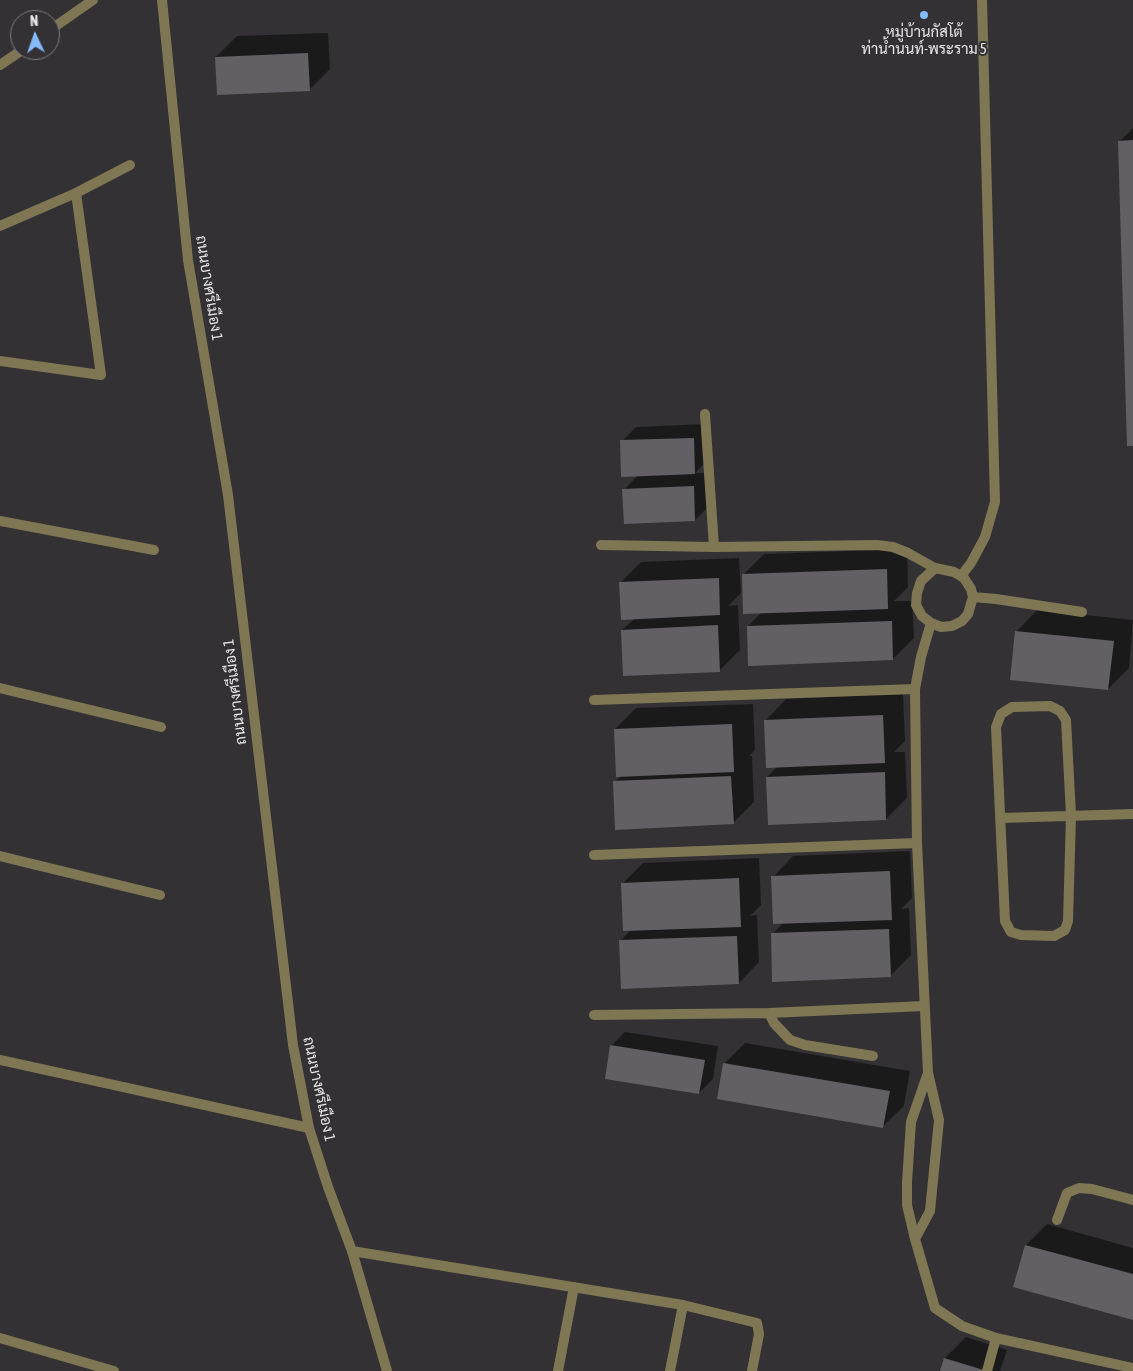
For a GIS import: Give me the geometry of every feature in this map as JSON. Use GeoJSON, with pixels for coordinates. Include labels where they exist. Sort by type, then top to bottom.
{"type":"FeatureCollection","features":[{"type":"Feature","properties":{"kind":"street"},"geometry":{"type":"LineString","coordinates":[[60,23],[93,0]]}},
{"type":"Feature","properties":{"kind":"street","name":"ถนนบางศรีเมือง 1"},"geometry":{"type":"LineString","coordinates":[[162,0],[188,260],[228,495],[293,1045],[309,1128],[328,1187],[352,1250],[387,1371]]}},
{"type":"Feature","properties":{"kind":"street"},"geometry":{"type":"LineString","coordinates":[[961,576],[971,563],[985,537],[995,502],[982,0]]}},
{"type":"Feature","properties":{"kind":"street"},"geometry":{"type":"LineString","coordinates":[[0,226],[76,193],[130,165]]}},
{"type":"Feature","properties":{"kind":"street"},"geometry":{"type":"LineString","coordinates":[[0,361],[101,375],[76,193]]}},
{"type":"Feature","properties":{"kind":"street"},"geometry":{"type":"LineString","coordinates":[[705,414],[714,547]]}},
{"type":"Feature","properties":{"kind":"street"},"geometry":{"type":"LineString","coordinates":[[0,521],[154,550]]}},
{"type":"Feature","properties":{"kind":"street"},"geometry":{"type":"LineString","coordinates":[[601,545],[714,547],[876,545],[893,547],[935,568],[954,572],[961,576],[971,589],[973,597],[968,614],[962,621],[952,626],[941,627],[930,623],[922,616],[916,605],[917,592],[921,581],[935,568]]}},
{"type":"Feature","properties":{"kind":"street"},"geometry":{"type":"LineString","coordinates":[[973,597],[1082,612]]}},
{"type":"Feature","properties":{"kind":"street"},"geometry":{"type":"LineString","coordinates":[[915,1239],[930,1211],[939,1120],[928,1072],[917,843],[915,689],[930,623]]}},
{"type":"Feature","properties":{"kind":"street"},"geometry":{"type":"LineString","coordinates":[[0,688],[161,727]]}},
{"type":"Feature","properties":{"kind":"street"},"geometry":{"type":"LineString","coordinates":[[594,700],[915,689]]}},
{"type":"Feature","properties":{"kind":"street"},"geometry":{"type":"LineString","coordinates":[[1012,706],[1050,706],[1060,710],[1066,720],[1070,816],[1068,921],[1065,930],[1054,936],[1021,935],[1011,932],[1005,921],[996,727],[1001,714],[1012,706]]}},
{"type":"Feature","properties":{"kind":"street"},"geometry":{"type":"LineString","coordinates":[[1001,818],[1133,814]]}},
{"type":"Feature","properties":{"kind":"street"},"geometry":{"type":"LineString","coordinates":[[594,855],[917,843]]}},
{"type":"Feature","properties":{"kind":"street"},"geometry":{"type":"LineString","coordinates":[[0,856],[160,895]]}},
{"type":"Feature","properties":{"kind":"street"},"geometry":{"type":"LineString","coordinates":[[594,1015],[769,1013],[924,1006]]}},
{"type":"Feature","properties":{"kind":"street"},"geometry":{"type":"LineString","coordinates":[[769,1013],[774,1024],[790,1040],[805,1046],[873,1056]]}},
{"type":"Feature","properties":{"kind":"street"},"geometry":{"type":"LineString","coordinates":[[0,1060],[309,1128]]}},
{"type":"Feature","properties":{"kind":"street"},"geometry":{"type":"LineString","coordinates":[[928,1072],[911,1122],[907,1205],[935,1308],[962,1326],[996,1338],[1133,1368]]}},
{"type":"Feature","properties":{"kind":"street"},"geometry":{"type":"LineString","coordinates":[[1057,1220],[1067,1193],[1079,1188],[1092,1189],[1133,1200]]}},
{"type":"Feature","properties":{"kind":"street"},"geometry":{"type":"LineString","coordinates":[[352,1250],[683,1305],[757,1323],[759,1334],[752,1371]]}},
{"type":"Feature","properties":{"kind":"street"},"geometry":{"type":"LineString","coordinates":[[558,1371],[574,1287]]}},
{"type":"Feature","properties":{"kind":"street"},"geometry":{"type":"LineString","coordinates":[[670,1371],[683,1305]]}},
{"type":"Feature","properties":{"kind":"street"},"geometry":{"type":"LineString","coordinates":[[0,1338],[114,1371]]}},
{"type":"Feature","properties":{"kind":"street"},"geometry":{"type":"LineString","coordinates":[[987,1371],[996,1338]]}},
{"type":"Feature","properties":{"kind":"building"},"geometry":{"type":"Polygon","coordinates":[[[308,53],[310,91],[217,95],[215,57],[308,53]]]}},
{"type":"Feature","properties":{"kind":"building"},"geometry":{"type":"Polygon","coordinates":[[[1133,140],[1133,446],[1127,446],[1118,141],[1133,140]]]}},
{"type":"Feature","properties":{"kind":"building"},"geometry":{"type":"Polygon","coordinates":[[[694,438],[695,474],[621,477],[620,440],[694,438]]]}},
{"type":"Feature","properties":{"kind":"building"},"geometry":{"type":"Polygon","coordinates":[[[694,486],[695,521],[624,524],[622,489],[694,486]]]}},
{"type":"Feature","properties":{"kind":"building"},"geometry":{"type":"Polygon","coordinates":[[[887,569],[888,609],[743,614],[742,574],[887,569]]]}},
{"type":"Feature","properties":{"kind":"building"},"geometry":{"type":"Polygon","coordinates":[[[719,578],[720,615],[621,620],[619,582],[719,578]]]}},
{"type":"Feature","properties":{"kind":"building"},"geometry":{"type":"Polygon","coordinates":[[[892,621],[893,660],[748,666],[747,626],[892,621]]]}},
{"type":"Feature","properties":{"kind":"building"},"geometry":{"type":"Polygon","coordinates":[[[718,625],[720,672],[623,676],[621,630],[718,625]]]}},
{"type":"Feature","properties":{"kind":"building"},"geometry":{"type":"Polygon","coordinates":[[[1015,631],[1114,641],[1108,690],[1010,680],[1015,631]]]}},
{"type":"Feature","properties":{"kind":"building"},"geometry":{"type":"Polygon","coordinates":[[[883,715],[885,763],[766,768],[764,720],[883,715]]]}},
{"type":"Feature","properties":{"kind":"building"},"geometry":{"type":"Polygon","coordinates":[[[732,724],[734,772],[616,777],[614,729],[732,724]]]}},
{"type":"Feature","properties":{"kind":"building"},"geometry":{"type":"Polygon","coordinates":[[[885,772],[886,820],[768,825],[766,777],[885,772]]]}},
{"type":"Feature","properties":{"kind":"building"},"geometry":{"type":"Polygon","coordinates":[[[731,776],[734,824],[615,830],[613,781],[731,776]]]}},
{"type":"Feature","properties":{"kind":"building"},"geometry":{"type":"Polygon","coordinates":[[[890,871],[892,920],[773,924],[771,876],[890,871]]]}},
{"type":"Feature","properties":{"kind":"building"},"geometry":{"type":"Polygon","coordinates":[[[739,878],[741,927],[623,931],[621,883],[739,878]]]}},
{"type":"Feature","properties":{"kind":"building"},"geometry":{"type":"Polygon","coordinates":[[[889,929],[891,977],[772,982],[771,933],[889,929]]]}},
{"type":"Feature","properties":{"kind":"building"},"geometry":{"type":"Polygon","coordinates":[[[737,936],[739,984],[621,989],[619,940],[737,936]]]}},
{"type":"Feature","properties":{"kind":"building"},"geometry":{"type":"Polygon","coordinates":[[[610,1045],[705,1060],[699,1094],[605,1079],[610,1045]]]}},
{"type":"Feature","properties":{"kind":"building"},"geometry":{"type":"Polygon","coordinates":[[[723,1063],[890,1091],[883,1128],[717,1099],[723,1063]]]}},
{"type":"Feature","properties":{"kind":"building"},"geometry":{"type":"Polygon","coordinates":[[[1025,1245],[1133,1274],[1133,1320],[1013,1287],[1025,1245]]]}},
{"type":"Feature","properties":{"kind":"building"},"geometry":{"type":"Polygon","coordinates":[[[944,1358],[987,1371],[940,1371],[944,1358]]]}},
{"type":"Feature","properties":{"kind":"place","name":"หมู่บ้านกัสโต้ ท่าน้ำนนท์-พระราม 5"},"geometry":{"type":"Point","coordinates":[924,15]}}]}
